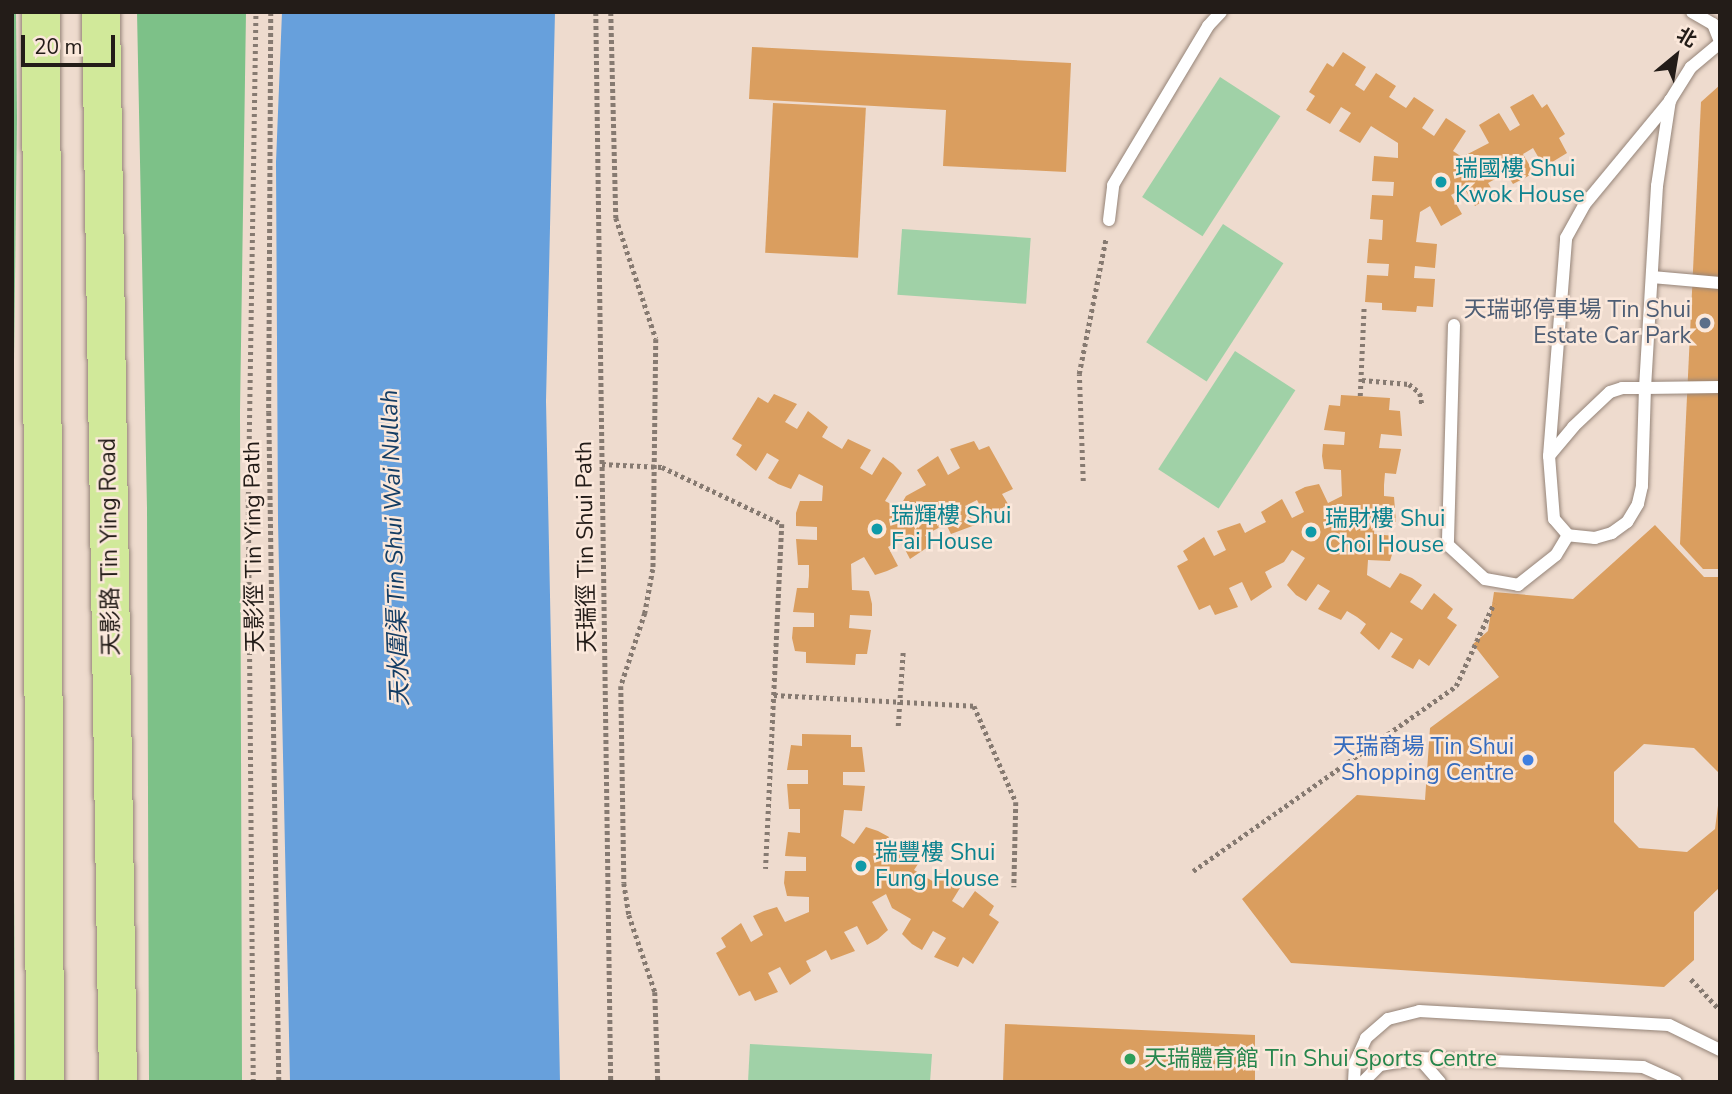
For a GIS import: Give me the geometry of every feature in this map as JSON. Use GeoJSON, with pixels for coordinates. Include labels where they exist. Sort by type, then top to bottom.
{"type":"FeatureCollection","features":[{"type":"Feature","properties":{"kind":"main road"},"geometry":{"type":"LineString","coordinates":[[41,12],[45,1082]]}},
{"type":"Feature","properties":{"kind":"main road","name":"天影路 Tin Ying Road"},"geometry":{"type":"LineString","coordinates":[[101,12],[118,1082]]}},
{"type":"Feature","properties":{"kind":"lane"},"geometry":{"type":"LineString","coordinates":[[1109,220],[1113,185],[1208,26],[1221,12]]}},
{"type":"Feature","properties":{"kind":"lane"},"geometry":{"type":"LineString","coordinates":[[1670,100],[1657,186],[1645,388],[1643,486],[1638,504],[1627,522],[1612,533],[1595,538],[1568,535],[1554,519],[1549,456],[1566,238],[1584,205],[1670,100],[1691,67],[1720,42],[1713,24],[1692,12]]}},
{"type":"Feature","properties":{"kind":"lane"},"geometry":{"type":"LineString","coordinates":[[1652,277],[1720,282]]}},
{"type":"Feature","properties":{"kind":"lane"},"geometry":{"type":"LineString","coordinates":[[1454,325],[1448,545],[1485,579],[1518,585],[1556,555],[1568,535]]}},
{"type":"Feature","properties":{"kind":"lane"},"geometry":{"type":"LineString","coordinates":[[1549,456],[1610,392],[1645,388],[1720,387]]}},
{"type":"Feature","properties":{"kind":"lane"},"geometry":{"type":"LineString","coordinates":[[1354,1082],[1355,1063],[1366,1038],[1388,1019],[1419,1011],[1669,1025],[1720,1050]]}},
{"type":"Feature","properties":{"kind":"lane"},"geometry":{"type":"LineString","coordinates":[[1363,1082],[1380,1065],[1419,1058],[1643,1067],[1676,1082]]}},
{"type":"Feature","properties":{"kind":"lane"},"geometry":{"type":"LineString","coordinates":[[1419,1058],[1440,1082]]}},
{"type":"Feature","properties":{"kind":"path"},"geometry":{"type":"LineString","coordinates":[[253,1082],[248,502],[256,12]]}},
{"type":"Feature","properties":{"kind":"path","name":"天影徑 Tin Ying Path"},"geometry":{"type":"LineString","coordinates":[[271,12],[269,412],[279,1082]]}},
{"type":"Feature","properties":{"kind":"path","name":"天瑞徑 Tin Shui Path"},"geometry":{"type":"LineString","coordinates":[[596,12],[611,1082]]}},
{"type":"Feature","properties":{"kind":"path"},"geometry":{"type":"LineString","coordinates":[[611,12],[616,218],[656,339],[653,569],[645,613],[621,686],[624,883],[629,915],[655,992],[658,1082]]}},
{"type":"Feature","properties":{"kind":"path"},"geometry":{"type":"LineString","coordinates":[[1083,481],[1079,374],[1109,220]]}},
{"type":"Feature","properties":{"kind":"path"},"geometry":{"type":"LineString","coordinates":[[1360,396],[1364,306]]}},
{"type":"Feature","properties":{"kind":"path"},"geometry":{"type":"LineString","coordinates":[[1362,380],[1409,384],[1420,393],[1422,404]]}},
{"type":"Feature","properties":{"kind":"path"},"geometry":{"type":"LineString","coordinates":[[602,464],[654,467],[782,524],[766,869]]}},
{"type":"Feature","properties":{"kind":"path"},"geometry":{"type":"LineString","coordinates":[[1194,871],[1456,686],[1503,583]]}},
{"type":"Feature","properties":{"kind":"path"},"geometry":{"type":"LineString","coordinates":[[898,726],[903,651]]}},
{"type":"Feature","properties":{"kind":"path"},"geometry":{"type":"LineString","coordinates":[[774,695],[974,706],[1016,802],[1014,887]]}},
{"type":"Feature","properties":{"kind":"path"},"geometry":{"type":"LineString","coordinates":[[1691,979],[1720,1010]]}},
{"type":"Feature","properties":{"kind":"green space"},"geometry":{"type":"Polygon","coordinates":[[[12,12],[16,12],[17,118],[12,523],[12,12]]]}},
{"type":"Feature","properties":{"kind":"green space"},"geometry":{"type":"Polygon","coordinates":[[[137,12],[246,12],[240,412],[242,1082],[149,1082],[147,508],[137,12]]]}},
{"type":"Feature","properties":{"kind":"green space"},"geometry":{"type":"Polygon","coordinates":[[[1220,77],[1280,116],[1203,236],[1142,197],[1220,77]]]}},
{"type":"Feature","properties":{"kind":"green space"},"geometry":{"type":"Polygon","coordinates":[[[1223,224],[1283,263],[1207,381],[1146,342],[1223,224]]]}},
{"type":"Feature","properties":{"kind":"green space"},"geometry":{"type":"Polygon","coordinates":[[[902,229],[1031,238],[1026,304],[897,295],[902,229]]]}},
{"type":"Feature","properties":{"kind":"green space"},"geometry":{"type":"Polygon","coordinates":[[[1235,351],[1295,390],[1219,508],[1158,469],[1235,351]]]}},
{"type":"Feature","properties":{"kind":"green space"},"geometry":{"type":"Polygon","coordinates":[[[12,525],[15,1049],[15,1082],[12,1082],[12,525]]]}},
{"type":"Feature","properties":{"kind":"green space"},"geometry":{"type":"Polygon","coordinates":[[[750,1044],[932,1054],[930,1082],[748,1082],[750,1044]]]}},
{"type":"Feature","properties":{"kind":"water","name":"天水圍渠 Tin Shui Wai Nullah"},"geometry":{"type":"Polygon","coordinates":[[[282,12],[555,12],[546,401],[560,1082],[290,1082],[278,522],[276,162],[282,12]]]}},
{"type":"Feature","properties":{"kind":"building"},"geometry":{"type":"Polygon","coordinates":[[[752,47],[1071,63],[1066,172],[943,166],[946,110],[749,99],[752,47]]]}},
{"type":"Feature","properties":{"kind":"building","name":"瑞國樓 Shui Kwok House"},"geometry":{"type":"Polygon","coordinates":[[[1343,52],[1366,67],[1355,85],[1364,91],[1376,73],[1396,86],[1389,97],[1406,108],[1414,97],[1434,110],[1422,128],[1434,136],[1446,118],[1466,131],[1453,151],[1462,157],[1489,143],[1479,125],[1499,113],[1510,131],[1520,125],[1510,107],[1533,94],[1542,108],[1547,104],[1565,134],[1559,138],[1567,153],[1544,167],[1533,148],[1523,154],[1534,173],[1513,184],[1506,173],[1488,183],[1495,194],[1475,206],[1464,188],[1451,195],[1462,214],[1441,226],[1430,206],[1420,212],[1416,242],[1437,244],[1435,268],[1415,266],[1414,278],[1435,279],[1433,307],[1417,306],[1416,312],[1382,310],[1382,303],[1365,302],[1367,275],[1388,276],[1389,264],[1367,263],[1369,239],[1382,240],[1383,220],[1370,219],[1372,195],[1393,196],[1394,182],[1372,181],[1374,156],[1398,158],[1398,143],[1371,126],[1360,143],[1339,131],[1351,113],[1341,107],[1330,124],[1306,110],[1315,96],[1309,92],[1327,63],[1333,67],[1343,52]]]}},
{"type":"Feature","properties":{"kind":"building","name":"天瑞邨停車場 Tin Shui Estate Car Park"},"geometry":{"type":"Polygon","coordinates":[[[1720,85],[1720,569],[1703,569],[1680,544],[1701,102],[1720,85]]]}},
{"type":"Feature","properties":{"kind":"building"},"geometry":{"type":"Polygon","coordinates":[[[773,103],[866,108],[858,258],[765,253],[773,103]]]}},
{"type":"Feature","properties":{"kind":"building","name":"瑞輝樓 Shui Fai House"},"geometry":{"type":"Polygon","coordinates":[[[774,394],[797,404],[785,422],[797,429],[808,411],[828,427],[822,437],[842,449],[848,439],[871,450],[860,468],[872,475],[883,457],[893,464],[902,473],[885,501],[899,508],[906,496],[926,485],[917,470],[938,456],[948,475],[960,468],[950,449],[974,441],[979,450],[989,446],[1013,489],[1002,494],[1008,504],[987,519],[977,500],[965,506],[975,525],[951,534],[946,524],[925,535],[931,545],[910,559],[900,540],[888,547],[898,566],[875,575],[864,557],[851,564],[852,590],[869,591],[872,604],[872,616],[850,615],[849,628],[871,630],[867,654],[856,654],[855,665],[806,663],[806,652],[795,651],[792,638],[793,627],[814,627],[814,613],[793,612],[797,588],[808,588],[809,576],[809,565],[798,565],[796,539],[817,540],[817,527],[796,526],[796,513],[800,501],[822,501],[823,486],[799,474],[791,489],[768,478],[779,460],[767,453],[756,471],[736,455],[742,445],[732,439],[758,397],[768,403],[774,394]]]}},
{"type":"Feature","properties":{"kind":"building","name":"瑞財樓 Shui Choi House"},"geometry":{"type":"Polygon","coordinates":[[[1341,395],[1390,398],[1389,410],[1400,411],[1402,436],[1381,434],[1379,448],[1401,449],[1396,474],[1385,473],[1384,485],[1384,496],[1394,497],[1396,522],[1375,520],[1374,534],[1395,536],[1394,548],[1390,561],[1368,560],[1367,575],[1390,588],[1400,573],[1422,585],[1410,602],[1422,610],[1434,593],[1453,609],[1447,618],[1457,625],[1429,666],[1419,659],[1413,669],[1391,657],[1403,639],[1391,632],[1379,650],[1360,633],[1366,624],[1357,617],[1347,611],[1341,620],[1318,609],[1330,591],[1318,584],[1306,601],[1296,595],[1287,585],[1305,558],[1292,550],[1284,562],[1265,572],[1272,587],[1251,601],[1242,582],[1229,588],[1238,607],[1215,615],[1210,605],[1199,610],[1177,566],[1188,560],[1183,551],[1204,537],[1214,556],[1226,550],[1217,531],[1240,523],[1245,533],[1266,522],[1261,512],[1282,499],[1292,518],[1304,512],[1295,492],[1305,487],[1319,484],[1328,503],[1342,496],[1341,470],[1324,469],[1322,456],[1323,444],[1344,445],[1345,432],[1324,430],[1329,405],[1340,406],[1341,395]]]}},
{"type":"Feature","properties":{"kind":"building","name":"天瑞商場 Tin Shui Shopping Centre"},"geometry":{"type":"Polygon","coordinates":[[[1655,525],[1704,577],[1720,577],[1720,774],[1694,748],[1644,744],[1614,772],[1614,822],[1639,848],[1687,852],[1715,829],[1720,790],[1720,887],[1694,912],[1694,960],[1664,987],[1291,963],[1242,899],[1357,795],[1425,800],[1430,728],[1499,677],[1473,644],[1488,631],[1494,592],[1573,599],[1655,525]]]}},
{"type":"Feature","properties":{"kind":"building","name":"瑞豐樓 Shui Fung House"},"geometry":{"type":"Polygon","coordinates":[[[802,734],[851,735],[851,747],[862,747],[865,772],[843,772],[843,785],[865,786],[862,811],[844,810],[841,836],[854,844],[866,827],[878,831],[889,837],[878,855],[889,863],[900,845],[920,861],[914,870],[934,882],[940,873],[963,883],[952,901],[963,908],[975,891],[994,906],[989,915],[999,922],[973,964],[963,957],[958,967],[934,957],[946,938],[933,931],[922,950],[912,944],[902,934],[911,919],[892,908],[886,894],[872,902],[888,930],[878,939],[867,945],[857,926],[844,932],[855,951],[831,960],[826,950],[806,961],[811,971],[790,985],[780,967],[768,973],[778,992],[755,1001],[750,991],[739,996],[716,953],[726,947],[721,938],[741,923],[751,942],[763,935],[753,916],[777,907],[785,922],[809,912],[809,897],[787,896],[784,883],[785,871],[806,871],[806,857],[785,856],[788,832],[800,833],[800,809],[789,809],[787,784],[808,784],[808,770],[787,770],[791,745],[802,746],[802,734]]]}},
{"type":"Feature","properties":{"kind":"building","name":"天瑞體育館 Tin Shui Sports Centre"},"geometry":{"type":"Polygon","coordinates":[[[1005,1024],[1255,1035],[1255,1082],[1003,1082],[1005,1024]]]}},
{"type":"Feature","properties":{"kind":"place","name":"瑞國樓 Shui Kwok House"},"geometry":{"type":"Point","coordinates":[1441,182]}},
{"type":"Feature","properties":{"kind":"place","name":"天瑞邨停車場 Tin Shui Estate Car Park"},"geometry":{"type":"Point","coordinates":[1705,323]}},
{"type":"Feature","properties":{"kind":"place","name":"瑞輝樓 Shui Fai House"},"geometry":{"type":"Point","coordinates":[877,529]}},
{"type":"Feature","properties":{"kind":"place","name":"瑞財樓 Shui Choi House"},"geometry":{"type":"Point","coordinates":[1311,532]}},
{"type":"Feature","properties":{"kind":"place","name":"天瑞商場 Tin Shui Shopping Centre"},"geometry":{"type":"Point","coordinates":[1528,760]}},
{"type":"Feature","properties":{"kind":"place","name":"瑞豐樓 Shui Fung House"},"geometry":{"type":"Point","coordinates":[861,866]}},
{"type":"Feature","properties":{"kind":"place","name":"天瑞體育館 Tin Shui Sports Centre"},"geometry":{"type":"Point","coordinates":[1130,1059]}}]}
